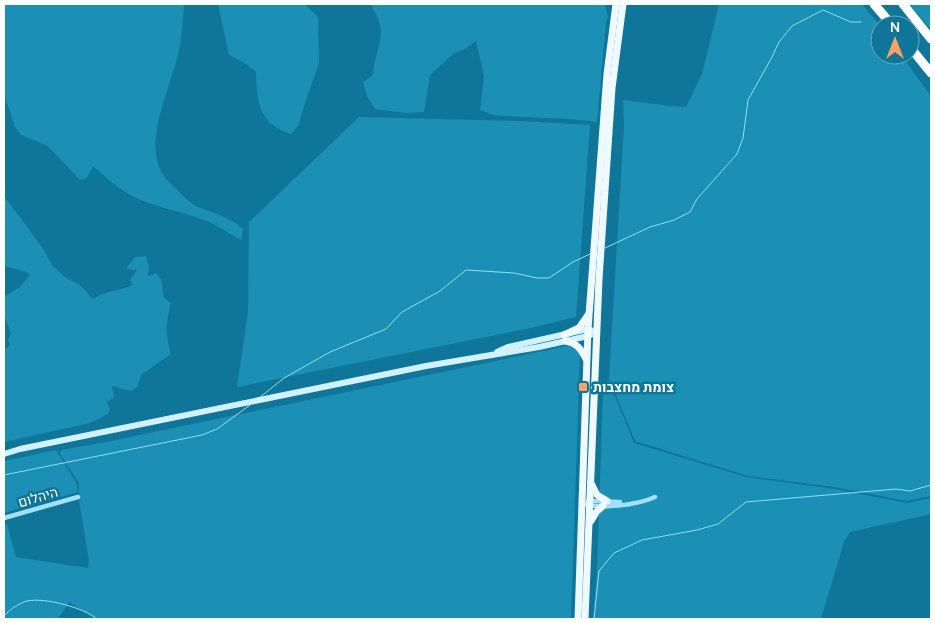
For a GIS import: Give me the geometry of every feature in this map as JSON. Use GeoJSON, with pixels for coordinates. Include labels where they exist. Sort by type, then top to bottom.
{"type":"FeatureCollection","features":[{"type":"Feature","properties":{"kind":"highway"},"geometry":{"type":"LineString","coordinates":[[874,4],[883,15]]}},
{"type":"Feature","properties":{"kind":"highway"},"geometry":{"type":"LineString","coordinates":[[903,4],[931,39]]}},
{"type":"Feature","properties":{"kind":"highway"},"geometry":{"type":"LineString","coordinates":[[920,60],[931,74]]}},
{"type":"Feature","properties":{"kind":"main road"},"geometry":{"type":"LineString","coordinates":[[578,619],[588,333],[607,74],[616,4]]}},
{"type":"Feature","properties":{"kind":"main road"},"geometry":{"type":"LineString","coordinates":[[585,619],[599,279],[612,88],[623,4]]}},
{"type":"Feature","properties":{"kind":"main road"},"geometry":{"type":"LineString","coordinates":[[565,338],[579,328],[591,310]]}},
{"type":"Feature","properties":{"kind":"main road"},"geometry":{"type":"LineString","coordinates":[[4,454],[20,449],[416,368],[510,352],[597,332]]}},
{"type":"Feature","properties":{"kind":"main road"},"geometry":{"type":"LineString","coordinates":[[565,338],[574,343],[583,353],[587,362]]}},
{"type":"Feature","properties":{"kind":"main road"},"geometry":{"type":"LineString","coordinates":[[589,524],[597,511],[605,504],[597,495],[591,483]]}},
{"type":"Feature","properties":{"kind":"street","name":"היהלום"},"geometry":{"type":"LineString","coordinates":[[4,518],[78,497]]}},
{"type":"Feature","properties":{"kind":"street"},"geometry":{"type":"LineString","coordinates":[[581,503],[637,503],[655,497]]}},
{"type":"Feature","properties":{"kind":"shaded area"},"geometry":{"type":"Polygon","coordinates":[[[4,4],[184,4],[180,45],[160,116],[156,135],[156,153],[160,169],[170,183],[193,204],[237,224],[243,229],[241,240],[209,222],[148,203],[130,195],[93,166],[87,178],[80,180],[48,146],[21,135],[15,127],[4,94],[4,4]]]}},
{"type":"Feature","properties":{"kind":"shaded area"},"geometry":{"type":"Polygon","coordinates":[[[218,4],[305,4],[318,17],[319,63],[298,126],[291,134],[272,124],[266,118],[257,93],[256,72],[229,55],[218,4]]]}},
{"type":"Feature","properties":{"kind":"shaded area"},"geometry":{"type":"Polygon","coordinates":[[[370,4],[605,4],[608,17],[597,122],[502,116],[480,110],[484,76],[476,41],[465,49],[453,54],[430,75],[424,112],[406,113],[375,109],[367,96],[363,82],[373,75],[381,32],[380,24],[370,4]]]}},
{"type":"Feature","properties":{"kind":"shaded area"},"geometry":{"type":"Polygon","coordinates":[[[719,4],[862,4],[871,15],[870,65],[908,65],[931,96],[931,496],[907,501],[834,487],[748,476],[635,441],[609,378],[624,125],[623,100],[686,107],[702,74],[719,4]]]}},
{"type":"Feature","properties":{"kind":"shaded area"},"geometry":{"type":"Polygon","coordinates":[[[909,4],[931,4],[931,30],[920,15],[909,4]]]}},
{"type":"Feature","properties":{"kind":"shaded area"},"geometry":{"type":"Polygon","coordinates":[[[359,117],[521,121],[590,125],[576,317],[526,329],[237,387],[248,312],[249,222],[359,117]]]}},
{"type":"Feature","properties":{"kind":"shaded area"},"geometry":{"type":"Polygon","coordinates":[[[4,196],[42,247],[52,265],[66,278],[79,284],[93,299],[102,294],[133,285],[130,280],[137,270],[126,269],[135,257],[146,256],[149,267],[148,276],[156,273],[161,279],[164,298],[171,303],[167,328],[171,354],[141,375],[138,386],[131,391],[112,386],[114,398],[107,402],[110,410],[108,414],[90,423],[4,442],[4,350],[10,345],[8,340],[11,334],[4,315],[4,297],[20,287],[30,275],[26,272],[4,266],[4,196]]]}},
{"type":"Feature","properties":{"kind":"shaded area"},"geometry":{"type":"Polygon","coordinates":[[[572,345],[580,352],[571,619],[95,619],[69,602],[58,619],[4,619],[4,524],[7,524],[16,557],[88,568],[89,561],[79,501],[79,483],[60,454],[61,450],[572,345]]]}},
{"type":"Feature","properties":{"kind":"shaded area"},"geometry":{"type":"Polygon","coordinates":[[[608,379],[634,443],[746,477],[835,489],[907,503],[931,498],[931,514],[850,532],[844,542],[821,619],[593,619],[597,570],[603,393],[608,379]]]}},
{"type":"Feature","properties":{"kind":"shaded area"},"geometry":{"type":"Polygon","coordinates":[[[56,450],[77,484],[78,492],[4,513],[4,461],[56,450]]]}},
{"type":"Feature","properties":{"kind":"waterway"},"geometry":{"type":"LineString","coordinates":[[605,248],[650,227],[674,220],[690,212],[697,199],[737,154],[743,138],[748,100],[779,42],[792,26],[823,10],[851,22],[861,22]]}},
{"type":"Feature","properties":{"kind":"waterway"},"geometry":{"type":"LineString","coordinates":[[259,398],[284,378],[330,352],[386,329],[402,312],[440,291],[466,270],[514,273],[537,278],[549,278],[573,262],[592,253]]}},
{"type":"Feature","properties":{"kind":"waterway"},"geometry":{"type":"LineString","coordinates":[[4,475],[202,435],[217,429],[250,405]]}},
{"type":"Feature","properties":{"kind":"waterway"},"geometry":{"type":"LineString","coordinates":[[594,619],[599,571],[614,553],[642,540],[697,530],[718,524],[746,502],[896,489],[910,491],[931,485]]}},
{"type":"Feature","properties":{"kind":"waterway"},"geometry":{"type":"LineString","coordinates":[[4,616],[21,603],[34,600],[74,607],[97,619]]}},
{"type":"Feature","properties":{"kind":"place","name":"צומת מחצבות"},"geometry":{"type":"Point","coordinates":[583,387]}}]}
